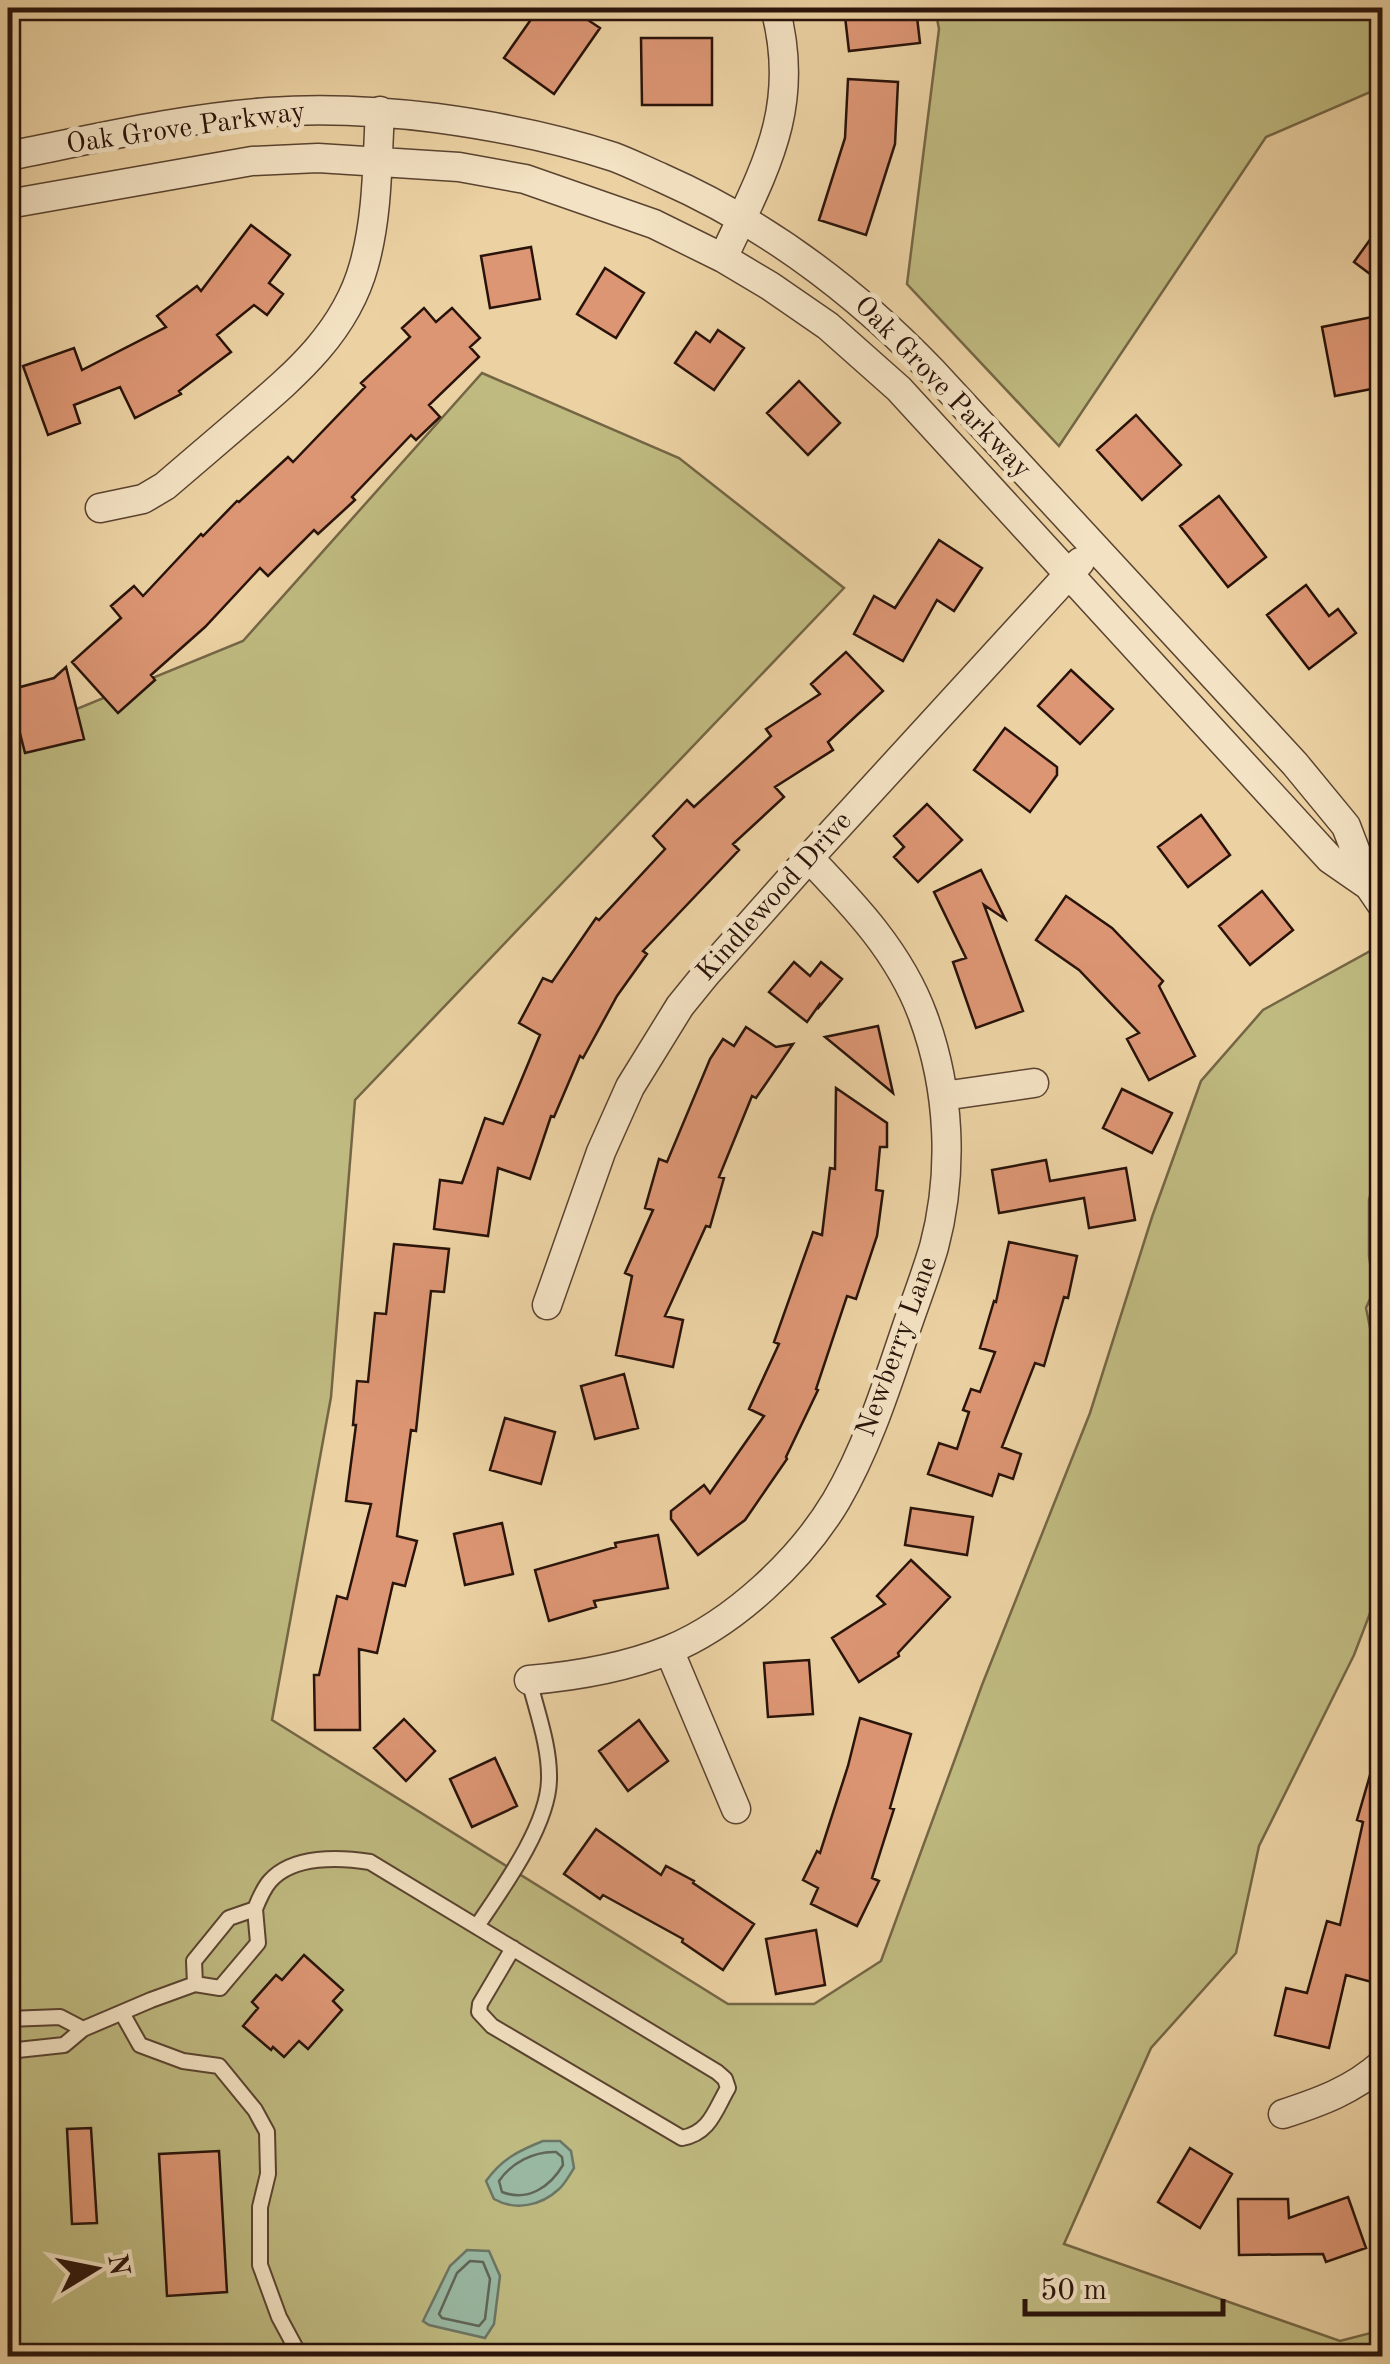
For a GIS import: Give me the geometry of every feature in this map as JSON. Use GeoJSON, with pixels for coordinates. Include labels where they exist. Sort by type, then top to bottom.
{"type":"FeatureCollection","features":[{"type":"Feature","properties":{"kind":"street"},"geometry":{"type":"LineString","coordinates":[[723,258],[778,132],[784,102],[784,50],[775,8]]}},
{"type":"Feature","properties":{"kind":"street","name":"Oak Grove Parkway"},"geometry":{"type":"LineString","coordinates":[[8,156],[241,115],[323,110],[380,112],[532,134],[616,158],[742,218],[846,289],[897,334],[1306,776],[1346,826],[1378,889]]}},
{"type":"Feature","properties":{"kind":"street"},"geometry":{"type":"LineString","coordinates":[[100,508],[143,499],[165,486],[302,368],[330,337],[364,268],[373,225],[380,112]]}},
{"type":"Feature","properties":{"kind":"street","name":"Oak Grove Parkway"},"geometry":{"type":"LineString","coordinates":[[8,204],[252,160],[318,158],[459,167],[525,179],[654,224],[723,258],[828,326],[899,389],[1330,859],[1378,889]]}},
{"type":"Feature","properties":{"kind":"street","name":"Kindlewood Drive"},"geometry":{"type":"LineString","coordinates":[[547,1306],[601,1152],[639,1071],[680,1006],[808,858],[1095,547]]}},
{"type":"Feature","properties":{"kind":"street","name":"Newberry Lane"},"geometry":{"type":"LineString","coordinates":[[529,1680],[576,1676],[669,1650],[704,1632],[778,1574],[835,1502],[857,1459],[875,1420],[934,1247],[947,1171],[943,1096],[924,1017],[882,939],[808,858]]}},
{"type":"Feature","properties":{"kind":"street"},"geometry":{"type":"LineString","coordinates":[[943,1096],[1034,1083]]}},
{"type":"Feature","properties":{"kind":"street"},"geometry":{"type":"LineString","coordinates":[[669,1650],[736,1809]]}},
{"type":"Feature","properties":{"kind":"street"},"geometry":{"type":"LineString","coordinates":[[1284,2114],[1352,2087],[1382,2064]]}},
{"type":"Feature","properties":{"kind":"lane"},"geometry":{"type":"LineString","coordinates":[[477,1926],[516,1865],[542,1813],[547,1794],[544,1738],[529,1680]]}},
{"type":"Feature","properties":{"kind":"lane"},"geometry":{"type":"LineString","coordinates":[[8,2051],[64,2045],[83,2029],[196,1984],[220,1988],[258,1943],[255,1909],[272,1878],[282,1870],[321,1860],[350,1858],[370,1862],[513,1948],[725,2079],[728,2088],[704,2130],[682,2138],[484,2019],[479,2012],[480,2004],[513,1948]]}},
{"type":"Feature","properties":{"kind":"lane"},"geometry":{"type":"LineString","coordinates":[[196,1984],[194,1961],[229,1918],[255,1909]]}},
{"type":"Feature","properties":{"kind":"lane"},"geometry":{"type":"LineString","coordinates":[[122,2013],[140,2045],[183,2061],[219,2066],[255,2110],[267,2132],[268,2174],[260,2207],[260,2265],[279,2318],[300,2356]]}},
{"type":"Feature","properties":{"kind":"lane"},"geometry":{"type":"LineString","coordinates":[[8,2019],[60,2017],[83,2029]]}},
{"type":"Feature","properties":{"kind":"shaded area"},"geometry":{"type":"Polygon","coordinates":[[[935,8],[1382,8],[1382,87],[1266,137],[1059,446],[907,284],[939,29],[935,8]]]}},
{"type":"Feature","properties":{"kind":"shaded area"},"geometry":{"type":"Polygon","coordinates":[[[482,373],[679,458],[844,588],[355,1100],[331,1397],[272,1720],[728,2004],[814,2004],[881,1961],[982,1685],[1090,1413],[1152,1217],[1201,1081],[1263,1010],[1374,949],[1382,961],[1382,1160],[1378,1162],[1369,1200],[1369,1256],[1374,1290],[1366,1308],[1375,1352],[1382,1361],[1382,1582],[1354,1655],[1259,1846],[1236,1953],[1151,2048],[1064,2244],[1340,2341],[1382,2330],[1382,2356],[8,2356],[8,737],[243,641],[482,373]]]}},
{"type":"Feature","properties":{"kind":"water"},"geometry":{"type":"Polygon","coordinates":[[[543,2141],[560,2141],[571,2151],[574,2168],[563,2184],[552,2195],[528,2205],[510,2205],[494,2199],[486,2181],[492,2173],[511,2156],[543,2141]]]}},
{"type":"Feature","properties":{"kind":"water"},"geometry":{"type":"Polygon","coordinates":[[[467,2250],[489,2251],[500,2276],[494,2324],[485,2338],[423,2321],[450,2266],[467,2250]]]}},
{"type":"Feature","properties":{"kind":"building"},"geometry":{"type":"Polygon","coordinates":[[[539,8],[570,8],[600,28],[554,94],[504,58],[539,8]]]}},
{"type":"Feature","properties":{"kind":"building"},"geometry":{"type":"Polygon","coordinates":[[[844,8],[916,8],[920,43],[849,51],[844,8]]]}},
{"type":"Feature","properties":{"kind":"building"},"geometry":{"type":"Polygon","coordinates":[[[641,38],[712,38],[712,105],[642,105],[641,38]]]}},
{"type":"Feature","properties":{"kind":"building"},"geometry":{"type":"Polygon","coordinates":[[[848,79],[898,82],[895,144],[866,235],[819,220],[845,138],[848,79]]]}},
{"type":"Feature","properties":{"kind":"building"},"geometry":{"type":"Polygon","coordinates":[[[1382,223],[1382,283],[1354,262],[1382,223]]]}},
{"type":"Feature","properties":{"kind":"building"},"geometry":{"type":"Polygon","coordinates":[[[251,225],[290,255],[269,283],[283,294],[267,315],[254,305],[217,335],[231,352],[179,391],[181,394],[135,418],[120,387],[74,405],[80,423],[48,435],[23,366],[74,348],[82,370],[166,327],[157,316],[197,286],[201,291],[251,225]]]}},
{"type":"Feature","properties":{"kind":"building"},"geometry":{"type":"Polygon","coordinates":[[[531,247],[540,299],[490,308],[481,256],[531,247]]]}},
{"type":"Feature","properties":{"kind":"building"},"geometry":{"type":"Polygon","coordinates":[[[605,268],[644,293],[616,338],[577,314],[605,268]]]}},
{"type":"Feature","properties":{"kind":"building"},"geometry":{"type":"Polygon","coordinates":[[[424,308],[436,322],[452,308],[480,338],[470,347],[479,357],[429,405],[440,417],[416,440],[411,435],[352,497],[355,500],[318,534],[314,530],[268,576],[260,568],[205,627],[151,675],[155,680],[118,713],[72,662],[121,618],[111,606],[134,586],[143,596],[237,501],[288,457],[293,462],[365,387],[361,383],[410,337],[402,328],[424,308]]]}},
{"type":"Feature","properties":{"kind":"building"},"geometry":{"type":"Polygon","coordinates":[[[1382,315],[1382,387],[1335,396],[1322,327],[1382,315]]]}},
{"type":"Feature","properties":{"kind":"building"},"geometry":{"type":"Polygon","coordinates":[[[718,330],[744,348],[714,390],[675,363],[696,332],[710,342],[718,330]]]}},
{"type":"Feature","properties":{"kind":"building"},"geometry":{"type":"Polygon","coordinates":[[[799,381],[840,423],[808,455],[767,413],[799,381]]]}},
{"type":"Feature","properties":{"kind":"building"},"geometry":{"type":"Polygon","coordinates":[[[1136,415],[1181,465],[1142,500],[1097,450],[1136,415]]]}},
{"type":"Feature","properties":{"kind":"building"},"geometry":{"type":"Polygon","coordinates":[[[1219,496],[1266,557],[1228,587],[1180,526],[1219,496]]]}},
{"type":"Feature","properties":{"kind":"building"},"geometry":{"type":"Polygon","coordinates":[[[939,540],[982,568],[954,611],[937,600],[903,661],[854,634],[874,596],[895,608],[939,540]]]}},
{"type":"Feature","properties":{"kind":"building"},"geometry":{"type":"Polygon","coordinates":[[[1306,585],[1329,616],[1338,609],[1356,633],[1309,669],[1267,615],[1306,585]]]}},
{"type":"Feature","properties":{"kind":"building"},"geometry":{"type":"Polygon","coordinates":[[[846,652],[883,691],[828,742],[833,750],[775,787],[784,797],[733,844],[739,850],[643,951],[647,954],[617,996],[583,1058],[580,1056],[554,1117],[551,1116],[530,1179],[498,1168],[488,1236],[434,1229],[440,1180],[462,1183],[485,1118],[503,1124],[540,1035],[519,1023],[543,978],[552,982],[596,918],[599,920],[665,849],[653,836],[687,800],[694,807],[771,736],[766,729],[820,694],[811,684],[846,652]]]}},
{"type":"Feature","properties":{"kind":"building"},"geometry":{"type":"Polygon","coordinates":[[[66,667],[84,739],[25,753],[9,690],[54,678],[66,667]]]}},
{"type":"Feature","properties":{"kind":"building"},"geometry":{"type":"Polygon","coordinates":[[[1071,670],[1113,709],[1080,744],[1038,706],[1071,670]]]}},
{"type":"Feature","properties":{"kind":"building"},"geometry":{"type":"Polygon","coordinates":[[[1005,728],[1057,767],[1057,775],[1030,812],[974,770],[1005,728]]]}},
{"type":"Feature","properties":{"kind":"building"},"geometry":{"type":"Polygon","coordinates":[[[927,804],[962,840],[918,882],[894,857],[904,847],[894,836],[927,804]]]}},
{"type":"Feature","properties":{"kind":"building"},"geometry":{"type":"Polygon","coordinates":[[[1201,815],[1230,855],[1188,887],[1158,847],[1201,815]]]}},
{"type":"Feature","properties":{"kind":"building"},"geometry":{"type":"Polygon","coordinates":[[[981,870],[1005,919],[984,905],[1023,1011],[976,1028],[953,962],[966,958],[934,892],[981,870]]]}},
{"type":"Feature","properties":{"kind":"building"},"geometry":{"type":"Polygon","coordinates":[[[1262,891],[1293,930],[1250,965],[1219,926],[1262,891]]]}},
{"type":"Feature","properties":{"kind":"building"},"geometry":{"type":"Polygon","coordinates":[[[1066,896],[1112,928],[1163,981],[1159,986],[1195,1056],[1149,1080],[1127,1039],[1139,1033],[1079,970],[1036,940],[1066,896]]]}},
{"type":"Feature","properties":{"kind":"building"},"geometry":{"type":"Polygon","coordinates":[[[794,962],[810,976],[821,962],[842,979],[807,1022],[769,992],[794,962]]]}},
{"type":"Feature","properties":{"kind":"building"},"geometry":{"type":"Polygon","coordinates":[[[878,1026],[893,1093],[825,1037],[878,1026]]]}},
{"type":"Feature","properties":{"kind":"building"},"geometry":{"type":"Polygon","coordinates":[[[746,1027],[776,1047],[793,1044],[756,1098],[752,1096],[719,1177],[724,1178],[710,1227],[706,1226],[665,1316],[683,1320],[673,1367],[616,1355],[632,1276],[625,1273],[653,1210],[645,1208],[659,1159],[667,1162],[710,1059],[723,1039],[734,1046],[746,1027]]]}},
{"type":"Feature","properties":{"kind":"building"},"geometry":{"type":"Polygon","coordinates":[[[836,1088],[887,1123],[887,1147],[880,1147],[876,1190],[883,1191],[877,1236],[856,1299],[847,1296],[818,1390],[787,1459],[745,1520],[698,1555],[671,1519],[671,1511],[704,1485],[710,1493],[764,1416],[749,1409],[779,1344],[774,1342],[813,1232],[822,1235],[830,1168],[835,1169],[836,1088]]]}},
{"type":"Feature","properties":{"kind":"building"},"geometry":{"type":"Polygon","coordinates":[[[1122,1089],[1172,1113],[1152,1153],[1103,1128],[1122,1089]]]}},
{"type":"Feature","properties":{"kind":"building"},"geometry":{"type":"Polygon","coordinates":[[[1046,1160],[1050,1181],[1126,1168],[1135,1220],[1089,1228],[1084,1198],[999,1213],[992,1170],[1046,1160]]]}},
{"type":"Feature","properties":{"kind":"building"},"geometry":{"type":"Polygon","coordinates":[[[1009,1242],[1077,1256],[1068,1298],[1064,1297],[1044,1366],[1035,1363],[1002,1447],[1021,1454],[1013,1479],[999,1474],[992,1496],[928,1474],[939,1443],[957,1449],[969,1412],[963,1410],[971,1389],[980,1392],[995,1352],[980,1348],[996,1302],[1009,1242]]]}},
{"type":"Feature","properties":{"kind":"building"},"geometry":{"type":"Polygon","coordinates":[[[394,1244],[449,1249],[444,1292],[431,1291],[416,1431],[411,1430],[397,1536],[417,1541],[405,1586],[393,1583],[377,1653],[359,1649],[360,1730],[315,1730],[314,1675],[319,1675],[337,1596],[347,1599],[371,1504],[346,1501],[356,1425],[357,1381],[368,1382],[375,1313],[386,1314],[394,1244]]]}},
{"type":"Feature","properties":{"kind":"building"},"geometry":{"type":"Polygon","coordinates":[[[624,1374],[638,1428],[595,1439],[581,1386],[624,1374]]]}},
{"type":"Feature","properties":{"kind":"building"},"geometry":{"type":"Polygon","coordinates":[[[505,1418],[555,1432],[541,1484],[490,1470],[505,1418]]]}},
{"type":"Feature","properties":{"kind":"building"},"geometry":{"type":"Polygon","coordinates":[[[911,1508],[973,1517],[967,1555],[905,1545],[911,1508]]]}},
{"type":"Feature","properties":{"kind":"building"},"geometry":{"type":"Polygon","coordinates":[[[502,1523],[513,1574],[465,1585],[454,1534],[502,1523]]]}},
{"type":"Feature","properties":{"kind":"building"},"geometry":{"type":"Polygon","coordinates":[[[658,1535],[668,1588],[594,1601],[596,1607],[549,1621],[535,1570],[616,1547],[615,1543],[658,1535]]]}},
{"type":"Feature","properties":{"kind":"building"},"geometry":{"type":"Polygon","coordinates":[[[911,1560],[950,1597],[899,1656],[859,1682],[832,1638],[885,1604],[877,1596],[911,1560]]]}},
{"type":"Feature","properties":{"kind":"building"},"geometry":{"type":"Polygon","coordinates":[[[809,1660],[813,1714],[768,1717],[764,1663],[809,1660]]]}},
{"type":"Feature","properties":{"kind":"building"},"geometry":{"type":"Polygon","coordinates":[[[860,1718],[911,1734],[890,1808],[894,1809],[872,1878],[879,1881],[857,1926],[811,1904],[818,1888],[803,1880],[817,1851],[820,1853],[860,1718]]]}},
{"type":"Feature","properties":{"kind":"building"},"geometry":{"type":"Polygon","coordinates":[[[404,1719],[435,1751],[406,1781],[374,1748],[404,1719]]]}},
{"type":"Feature","properties":{"kind":"building"},"geometry":{"type":"Polygon","coordinates":[[[639,1720],[668,1761],[628,1791],[599,1751],[639,1720]]]}},
{"type":"Feature","properties":{"kind":"building"},"geometry":{"type":"Polygon","coordinates":[[[1377,1751],[1382,1751],[1379,1984],[1346,1975],[1329,2048],[1275,2035],[1286,1988],[1307,1993],[1327,1921],[1340,1925],[1363,1822],[1357,1820],[1377,1751]]]}},
{"type":"Feature","properties":{"kind":"building"},"geometry":{"type":"Polygon","coordinates":[[[495,1758],[517,1806],[472,1827],[450,1779],[495,1758]]]}},
{"type":"Feature","properties":{"kind":"building"},"geometry":{"type":"Polygon","coordinates":[[[596,1829],[661,1875],[666,1866],[694,1881],[754,1924],[723,1970],[683,1939],[603,1895],[600,1899],[564,1874],[596,1829]]]}},
{"type":"Feature","properties":{"kind":"building"},"geometry":{"type":"Polygon","coordinates":[[[816,1930],[825,1985],[776,1994],[766,1939],[816,1930]]]}},
{"type":"Feature","properties":{"kind":"building"},"geometry":{"type":"Polygon","coordinates":[[[304,1955],[343,1990],[333,2001],[342,2010],[308,2049],[299,2041],[284,2057],[243,2026],[258,2008],[252,2002],[276,1975],[282,1980],[304,1955]]]}},
{"type":"Feature","properties":{"kind":"building"},"geometry":{"type":"Polygon","coordinates":[[[91,2128],[97,2223],[72,2224],[67,2129],[91,2128]]]}},
{"type":"Feature","properties":{"kind":"building"},"geometry":{"type":"Polygon","coordinates":[[[1190,2148],[1232,2174],[1200,2228],[1158,2202],[1190,2148]]]}},
{"type":"Feature","properties":{"kind":"building"},"geometry":{"type":"Polygon","coordinates":[[[219,2151],[227,2292],[167,2296],[159,2154],[219,2151]]]}},
{"type":"Feature","properties":{"kind":"building"},"geometry":{"type":"Polygon","coordinates":[[[1348,2197],[1366,2248],[1326,2262],[1323,2254],[1239,2255],[1238,2199],[1288,2199],[1289,2218],[1348,2197]]]}}]}
